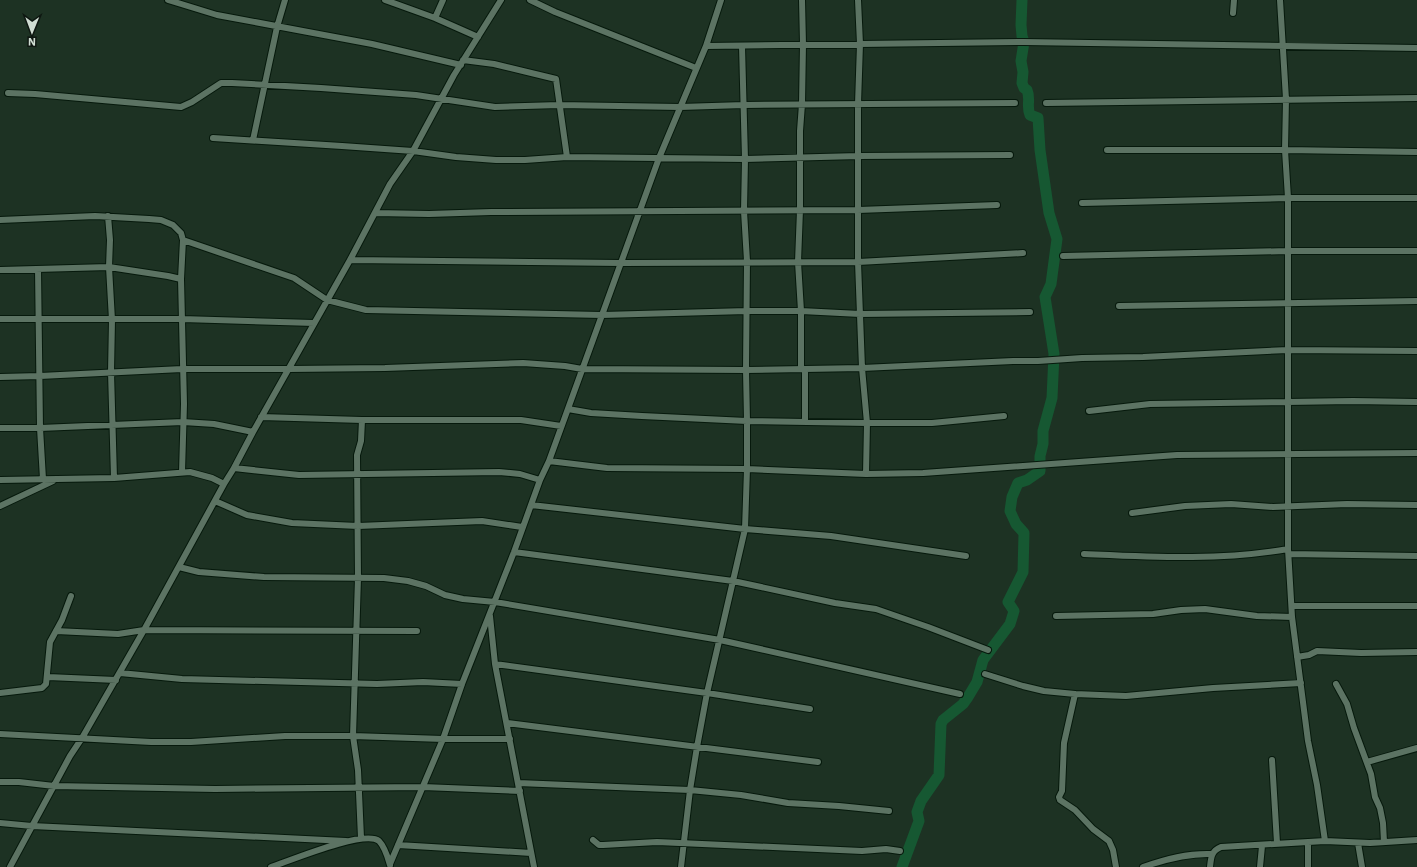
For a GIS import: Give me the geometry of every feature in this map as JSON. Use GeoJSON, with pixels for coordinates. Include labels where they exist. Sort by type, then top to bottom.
{"type":"FeatureCollection","features":[{"type":"Feature","properties":{"kind":"street"},"geometry":{"type":"LineString","coordinates":[[168,0],[216,15],[372,44],[462,63],[494,64],[556,79],[567,157]]}},
{"type":"Feature","properties":{"kind":"street"},"geometry":{"type":"LineString","coordinates":[[253,140],[285,0]]}},
{"type":"Feature","properties":{"kind":"street"},"geometry":{"type":"LineString","coordinates":[[385,0],[435,18],[478,37]]}},
{"type":"Feature","properties":{"kind":"street"},"geometry":{"type":"LineString","coordinates":[[435,18],[443,0]]}},
{"type":"Feature","properties":{"kind":"street"},"geometry":{"type":"LineString","coordinates":[[10,867],[70,756],[120,673],[350,260],[390,184],[413,152],[462,63],[501,0]]}},
{"type":"Feature","properties":{"kind":"street"},"geometry":{"type":"LineString","coordinates":[[530,0],[555,12],[696,68]]}},
{"type":"Feature","properties":{"kind":"street"},"geometry":{"type":"LineString","coordinates":[[390,865],[443,739],[462,684],[514,552],[540,480],[549,461],[659,158],[706,46],[721,0]]}},
{"type":"Feature","properties":{"kind":"street"},"geometry":{"type":"LineString","coordinates":[[802,0],[803,44],[798,262],[805,422]]}},
{"type":"Feature","properties":{"kind":"street"},"geometry":{"type":"LineString","coordinates":[[858,0],[860,44],[858,104],[858,262],[862,368],[867,423],[866,474]]}},
{"type":"Feature","properties":{"kind":"street"},"geometry":{"type":"LineString","coordinates":[[1233,13],[1234,0]]}},
{"type":"Feature","properties":{"kind":"street"},"geometry":{"type":"LineString","coordinates":[[1280,0],[1286,99],[1288,198],[1288,455],[1289,552],[1292,617],[1308,741],[1317,785],[1325,841]]}},
{"type":"Feature","properties":{"kind":"street"},"geometry":{"type":"LineString","coordinates":[[706,46],[1032,42],[1417,48]]}},
{"type":"Feature","properties":{"kind":"street"},"geometry":{"type":"LineString","coordinates":[[681,867],[690,790],[707,693],[745,529],[748,421],[746,370],[747,261],[744,211],[745,158],[742,46]]}},
{"type":"Feature","properties":{"kind":"street"},"geometry":{"type":"LineString","coordinates":[[8,93],[181,107],[192,102],[221,83],[266,84],[400,94],[442,98],[495,107],[680,107],[802,104],[1015,103]]}},
{"type":"Feature","properties":{"kind":"street"},"geometry":{"type":"LineString","coordinates":[[1046,103],[1417,98]]}},
{"type":"Feature","properties":{"kind":"street"},"geometry":{"type":"LineString","coordinates":[[213,138],[413,152],[496,160],[549,159],[567,157],[745,158],[1010,155]]}},
{"type":"Feature","properties":{"kind":"street"},"geometry":{"type":"LineString","coordinates":[[1107,150],[1417,152]]}},
{"type":"Feature","properties":{"kind":"street"},"geometry":{"type":"LineString","coordinates":[[1082,203],[1288,198],[1417,198]]}},
{"type":"Feature","properties":{"kind":"street"},"geometry":{"type":"LineString","coordinates":[[375,213],[428,214],[491,212],[858,210],[997,205]]}},
{"type":"Feature","properties":{"kind":"street"},"geometry":{"type":"LineString","coordinates":[[108,216],[112,320],[111,372],[114,478]]}},
{"type":"Feature","properties":{"kind":"street"},"geometry":{"type":"LineString","coordinates":[[0,220],[108,216],[161,220],[174,225],[177,228],[183,240],[181,279],[183,422],[182,472]]}},
{"type":"Feature","properties":{"kind":"street"},"geometry":{"type":"LineString","coordinates":[[183,240],[294,278],[327,300],[366,310],[602,315],[747,311],[801,311],[860,314],[1030,312]]}},
{"type":"Feature","properties":{"kind":"street"},"geometry":{"type":"LineString","coordinates":[[1063,256],[1288,250],[1417,251]]}},
{"type":"Feature","properties":{"kind":"street"},"geometry":{"type":"LineString","coordinates":[[350,260],[621,263],[747,261],[858,262],[1023,253]]}},
{"type":"Feature","properties":{"kind":"street"},"geometry":{"type":"LineString","coordinates":[[0,270],[109,267],[181,279]]}},
{"type":"Feature","properties":{"kind":"street"},"geometry":{"type":"LineString","coordinates":[[38,269],[42,480]]}},
{"type":"Feature","properties":{"kind":"street"},"geometry":{"type":"LineString","coordinates":[[1119,306],[1417,301]]}},
{"type":"Feature","properties":{"kind":"street"},"geometry":{"type":"LineString","coordinates":[[0,319],[182,319],[314,323]]}},
{"type":"Feature","properties":{"kind":"street"},"geometry":{"type":"LineString","coordinates":[[0,377],[182,369],[289,369],[523,363],[566,366],[582,369],[746,370],[862,368],[1288,350],[1417,351]]}},
{"type":"Feature","properties":{"kind":"street"},"geometry":{"type":"LineString","coordinates":[[1089,411],[1150,404],[1417,402]]}},
{"type":"Feature","properties":{"kind":"street"},"geometry":{"type":"LineString","coordinates":[[568,409],[642,416],[748,421],[867,423],[932,423],[1004,416]]}},
{"type":"Feature","properties":{"kind":"street"},"geometry":{"type":"LineString","coordinates":[[262,417],[362,420],[521,420],[561,426]]}},
{"type":"Feature","properties":{"kind":"street"},"geometry":{"type":"LineString","coordinates":[[361,838],[358,770],[353,736],[356,682],[358,578],[357,455],[361,442],[362,420]]}},
{"type":"Feature","properties":{"kind":"street"},"geometry":{"type":"LineString","coordinates":[[0,428],[40,428],[183,422],[214,424],[253,432]]}},
{"type":"Feature","properties":{"kind":"street"},"geometry":{"type":"LineString","coordinates":[[549,461],[607,468],[747,469],[866,474],[924,473],[1177,455],[1417,454]]}},
{"type":"Feature","properties":{"kind":"street"},"geometry":{"type":"LineString","coordinates":[[234,468],[299,475],[499,472],[520,474],[540,480]]}},
{"type":"Feature","properties":{"kind":"street"},"geometry":{"type":"LineString","coordinates":[[0,480],[114,478],[182,472],[203,475],[224,484]]}},
{"type":"Feature","properties":{"kind":"street"},"geometry":{"type":"LineString","coordinates":[[0,506],[57,479]]}},
{"type":"Feature","properties":{"kind":"street"},"geometry":{"type":"LineString","coordinates":[[215,501],[247,515],[299,524],[358,526],[482,521],[522,527]]}},
{"type":"Feature","properties":{"kind":"street"},"geometry":{"type":"LineString","coordinates":[[1132,513],[1185,506],[1231,504],[1273,507],[1347,504],[1417,505]]}},
{"type":"Feature","properties":{"kind":"street"},"geometry":{"type":"LineString","coordinates":[[531,505],[745,529],[831,536],[966,556]]}},
{"type":"Feature","properties":{"kind":"street"},"geometry":{"type":"LineString","coordinates":[[514,552],[733,581],[835,603],[876,609],[988,650]]}},
{"type":"Feature","properties":{"kind":"street"},"geometry":{"type":"LineString","coordinates":[[1084,554],[1157,557],[1223,557],[1289,552],[1417,556]]}},
{"type":"Feature","properties":{"kind":"street"},"geometry":{"type":"LineString","coordinates":[[179,567],[198,572],[237,575],[384,578],[408,581],[426,586],[445,595],[463,599],[494,602],[720,640],[960,694]]}},
{"type":"Feature","properties":{"kind":"street"},"geometry":{"type":"LineString","coordinates":[[0,693],[42,688],[46,684],[48,677],[50,642],[71,596]]}},
{"type":"Feature","properties":{"kind":"street"},"geometry":{"type":"LineString","coordinates":[[1292,606],[1417,606]]}},
{"type":"Feature","properties":{"kind":"street"},"geometry":{"type":"LineString","coordinates":[[1056,616],[1153,614],[1181,610],[1205,609],[1257,616],[1292,617]]}},
{"type":"Feature","properties":{"kind":"street"},"geometry":{"type":"LineString","coordinates":[[490,614],[495,664],[534,867]]}},
{"type":"Feature","properties":{"kind":"street"},"geometry":{"type":"LineString","coordinates":[[56,631],[118,634],[144,630],[356,632],[417,631]]}},
{"type":"Feature","properties":{"kind":"street"},"geometry":{"type":"LineString","coordinates":[[1297,657],[1310,655],[1317,651],[1360,653],[1417,652]]}},
{"type":"Feature","properties":{"kind":"street"},"geometry":{"type":"LineString","coordinates":[[495,664],[707,693],[810,709]]}},
{"type":"Feature","properties":{"kind":"street"},"geometry":{"type":"LineString","coordinates":[[120,673],[182,679],[356,682],[377,684],[423,682],[462,684]]}},
{"type":"Feature","properties":{"kind":"street"},"geometry":{"type":"LineString","coordinates":[[985,674],[1044,691],[1075,694],[1142,695],[1301,682]]}},
{"type":"Feature","properties":{"kind":"street"},"geometry":{"type":"LineString","coordinates":[[48,677],[116,680]]}},
{"type":"Feature","properties":{"kind":"street"},"geometry":{"type":"LineString","coordinates":[[1336,684],[1347,704],[1371,774],[1374,797],[1380,808],[1383,823],[1384,842]]}},
{"type":"Feature","properties":{"kind":"street"},"geometry":{"type":"LineString","coordinates":[[1075,694],[1064,744],[1062,791],[1059,797],[1060,800],[1075,810],[1093,829],[1109,840],[1113,850],[1116,867]]}},
{"type":"Feature","properties":{"kind":"street"},"geometry":{"type":"LineString","coordinates":[[507,722],[818,762]]}},
{"type":"Feature","properties":{"kind":"street"},"geometry":{"type":"LineString","coordinates":[[0,734],[128,741],[191,742],[284,736],[510,739]]}},
{"type":"Feature","properties":{"kind":"street"},"geometry":{"type":"LineString","coordinates":[[1367,762],[1417,748]]}},
{"type":"Feature","properties":{"kind":"street"},"geometry":{"type":"LineString","coordinates":[[1272,760],[1277,843]]}},
{"type":"Feature","properties":{"kind":"street"},"geometry":{"type":"LineString","coordinates":[[0,782],[19,782],[54,786],[215,789],[424,787],[520,790]]}},
{"type":"Feature","properties":{"kind":"street"},"geometry":{"type":"LineString","coordinates":[[518,783],[690,790],[741,795],[788,803],[889,811]]}},
{"type":"Feature","properties":{"kind":"street"},"geometry":{"type":"LineString","coordinates":[[0,823],[32,826],[346,841]]}},
{"type":"Feature","properties":{"kind":"street"},"geometry":{"type":"LineString","coordinates":[[271,867],[346,841],[369,837],[378,840],[386,852],[390,865]]}},
{"type":"Feature","properties":{"kind":"street"},"geometry":{"type":"LineString","coordinates":[[593,840],[599,845],[684,842],[862,851],[886,849],[900,850]]}},
{"type":"Feature","properties":{"kind":"street"},"geometry":{"type":"LineString","coordinates":[[1210,867],[1212,854],[1215,849],[1221,847],[1262,846],[1277,843],[1325,841],[1358,843],[1417,840]]}},
{"type":"Feature","properties":{"kind":"street"},"geometry":{"type":"LineString","coordinates":[[1308,842],[1308,867]]}},
{"type":"Feature","properties":{"kind":"street"},"geometry":{"type":"LineString","coordinates":[[1358,843],[1362,867]]}},
{"type":"Feature","properties":{"kind":"street"},"geometry":{"type":"LineString","coordinates":[[398,845],[532,853]]}},
{"type":"Feature","properties":{"kind":"street"},"geometry":{"type":"LineString","coordinates":[[1260,867],[1262,846]]}},
{"type":"Feature","properties":{"kind":"street"},"geometry":{"type":"LineString","coordinates":[[1143,867],[1179,856],[1212,854]]}},
{"type":"Feature","properties":{"kind":"waterway"},"geometry":{"type":"LineString","coordinates":[[902,867],[919,821],[917,812],[921,801],[939,775],[941,724],[943,720],[963,704],[968,697],[977,682],[983,660],[1010,624],[1014,611],[1008,602],[1023,572],[1024,533],[1016,524],[1010,511],[1012,497],[1018,483],[1027,480],[1040,471],[1043,431],[1052,398],[1054,354],[1045,297],[1051,284],[1057,239],[1049,213],[1040,150],[1038,118],[1030,115],[1028,109],[1028,93],[1022,83],[1023,72],[1021,61],[1024,42],[1021,25],[1022,0]]}}]}
